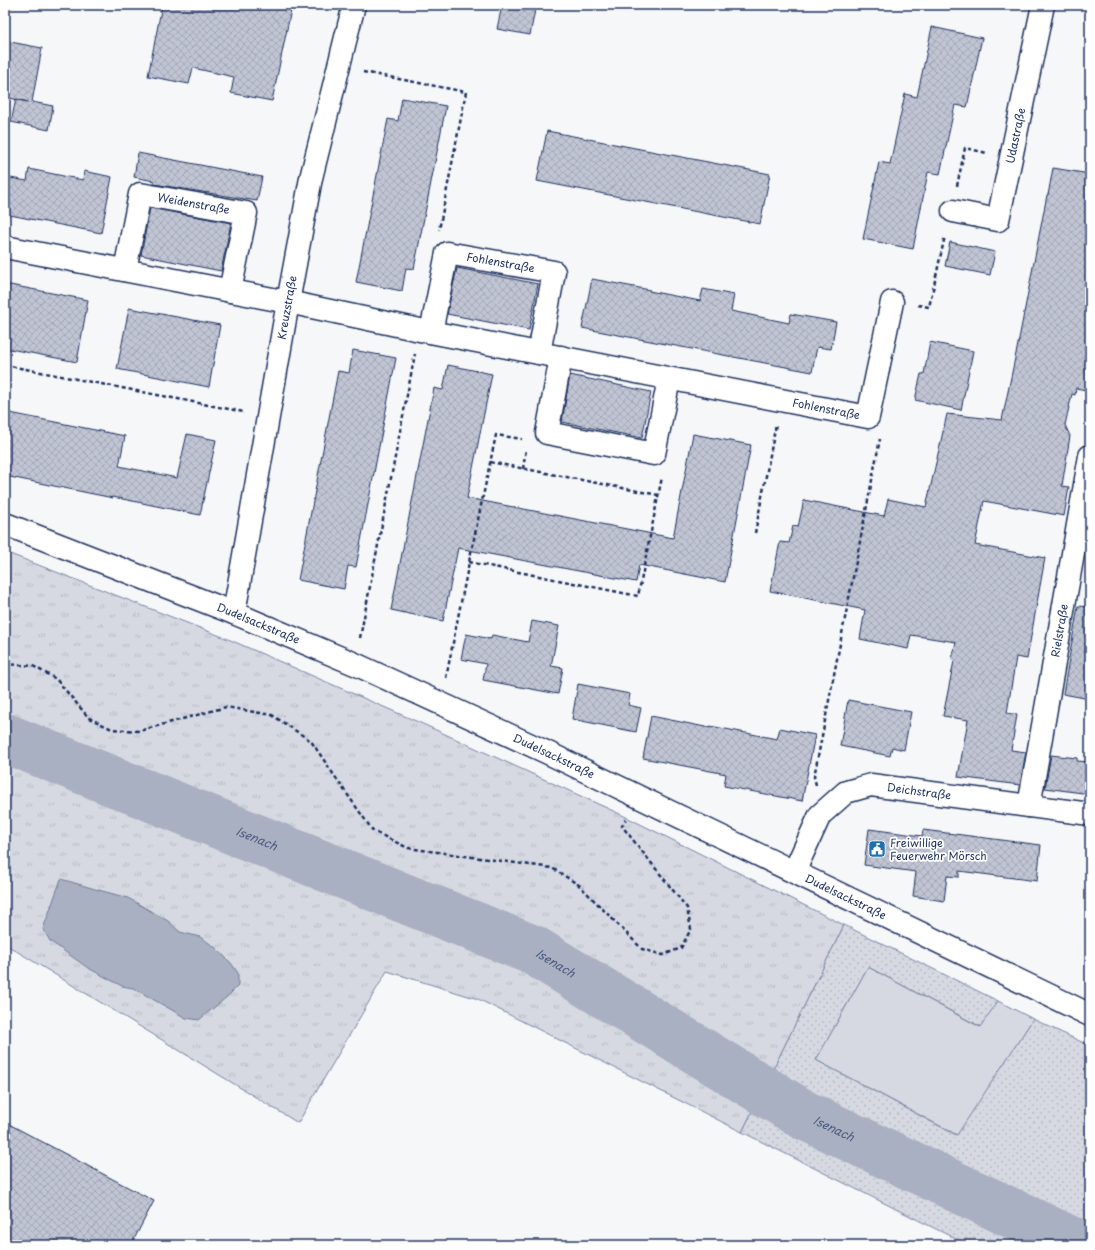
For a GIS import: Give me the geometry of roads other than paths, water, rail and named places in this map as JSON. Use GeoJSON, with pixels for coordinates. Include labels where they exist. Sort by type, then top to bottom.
{"type":"FeatureCollection","features":[{"type":"Feature","properties":{"kind":"street","name":"Kreuzstraße"},"geometry":{"type":"LineString","coordinates":[[234,613],[311,178],[354,5]]}},
{"type":"Feature","properties":{"kind":"street","name":"Udastraße"},"geometry":{"type":"LineString","coordinates":[[953,210],[998,220],[1044,5]]}},
{"type":"Feature","properties":{"kind":"street","name":"Weidenstraße"},"geometry":{"type":"LineString","coordinates":[[125,270],[140,194],[246,213],[230,291]]}},
{"type":"Feature","properties":{"kind":"street"},"geometry":{"type":"LineString","coordinates":[[5,247],[288,302]]}},
{"type":"Feature","properties":{"kind":"street","name":"Fohlenstraße"},"geometry":{"type":"LineString","coordinates":[[431,332],[447,253],[554,272],[539,353]]}},
{"type":"Feature","properties":{"kind":"street","name":"Fohlenstraße"},"geometry":{"type":"LineString","coordinates":[[288,302],[431,332],[868,417],[892,302]]}},
{"type":"Feature","properties":{"kind":"street"},"geometry":{"type":"LineString","coordinates":[[561,357],[538,437],[654,454],[670,379]]}},
{"type":"Feature","properties":{"kind":"street","name":"Rielstraße"},"geometry":{"type":"LineString","coordinates":[[1030,806],[1085,510],[1090,456]]}},
{"type":"Feature","properties":{"kind":"street","name":"Dudelsackstraße"},"geometry":{"type":"LineString","coordinates":[[5,524],[234,613],[355,664],[546,752],[1090,1015]]}},
{"type":"Feature","properties":{"kind":"street","name":"Deichstraße"},"geometry":{"type":"LineString","coordinates":[[794,872],[820,815],[846,792],[871,785],[1090,814]]}},
{"type":"Feature","properties":{"kind":"water"},"geometry":{"type":"Polygon","coordinates":[[[61,879],[128,898],[168,921],[180,932],[200,937],[215,947],[231,963],[238,973],[238,986],[199,1020],[186,1018],[133,988],[122,986],[88,968],[50,941],[43,929],[61,879]]]}},
{"type":"Feature","properties":{"kind":"waterway","name":"Isenach"},"geometry":{"type":"LineString","coordinates":[[5,738],[533,950],[804,1115],[1079,1245]]}},
{"type":"Feature","properties":{"kind":"place","name":"Freiwillige Feuerwehr Mörsch"},"geometry":{"type":"Point","coordinates":[877,849]}}]}
